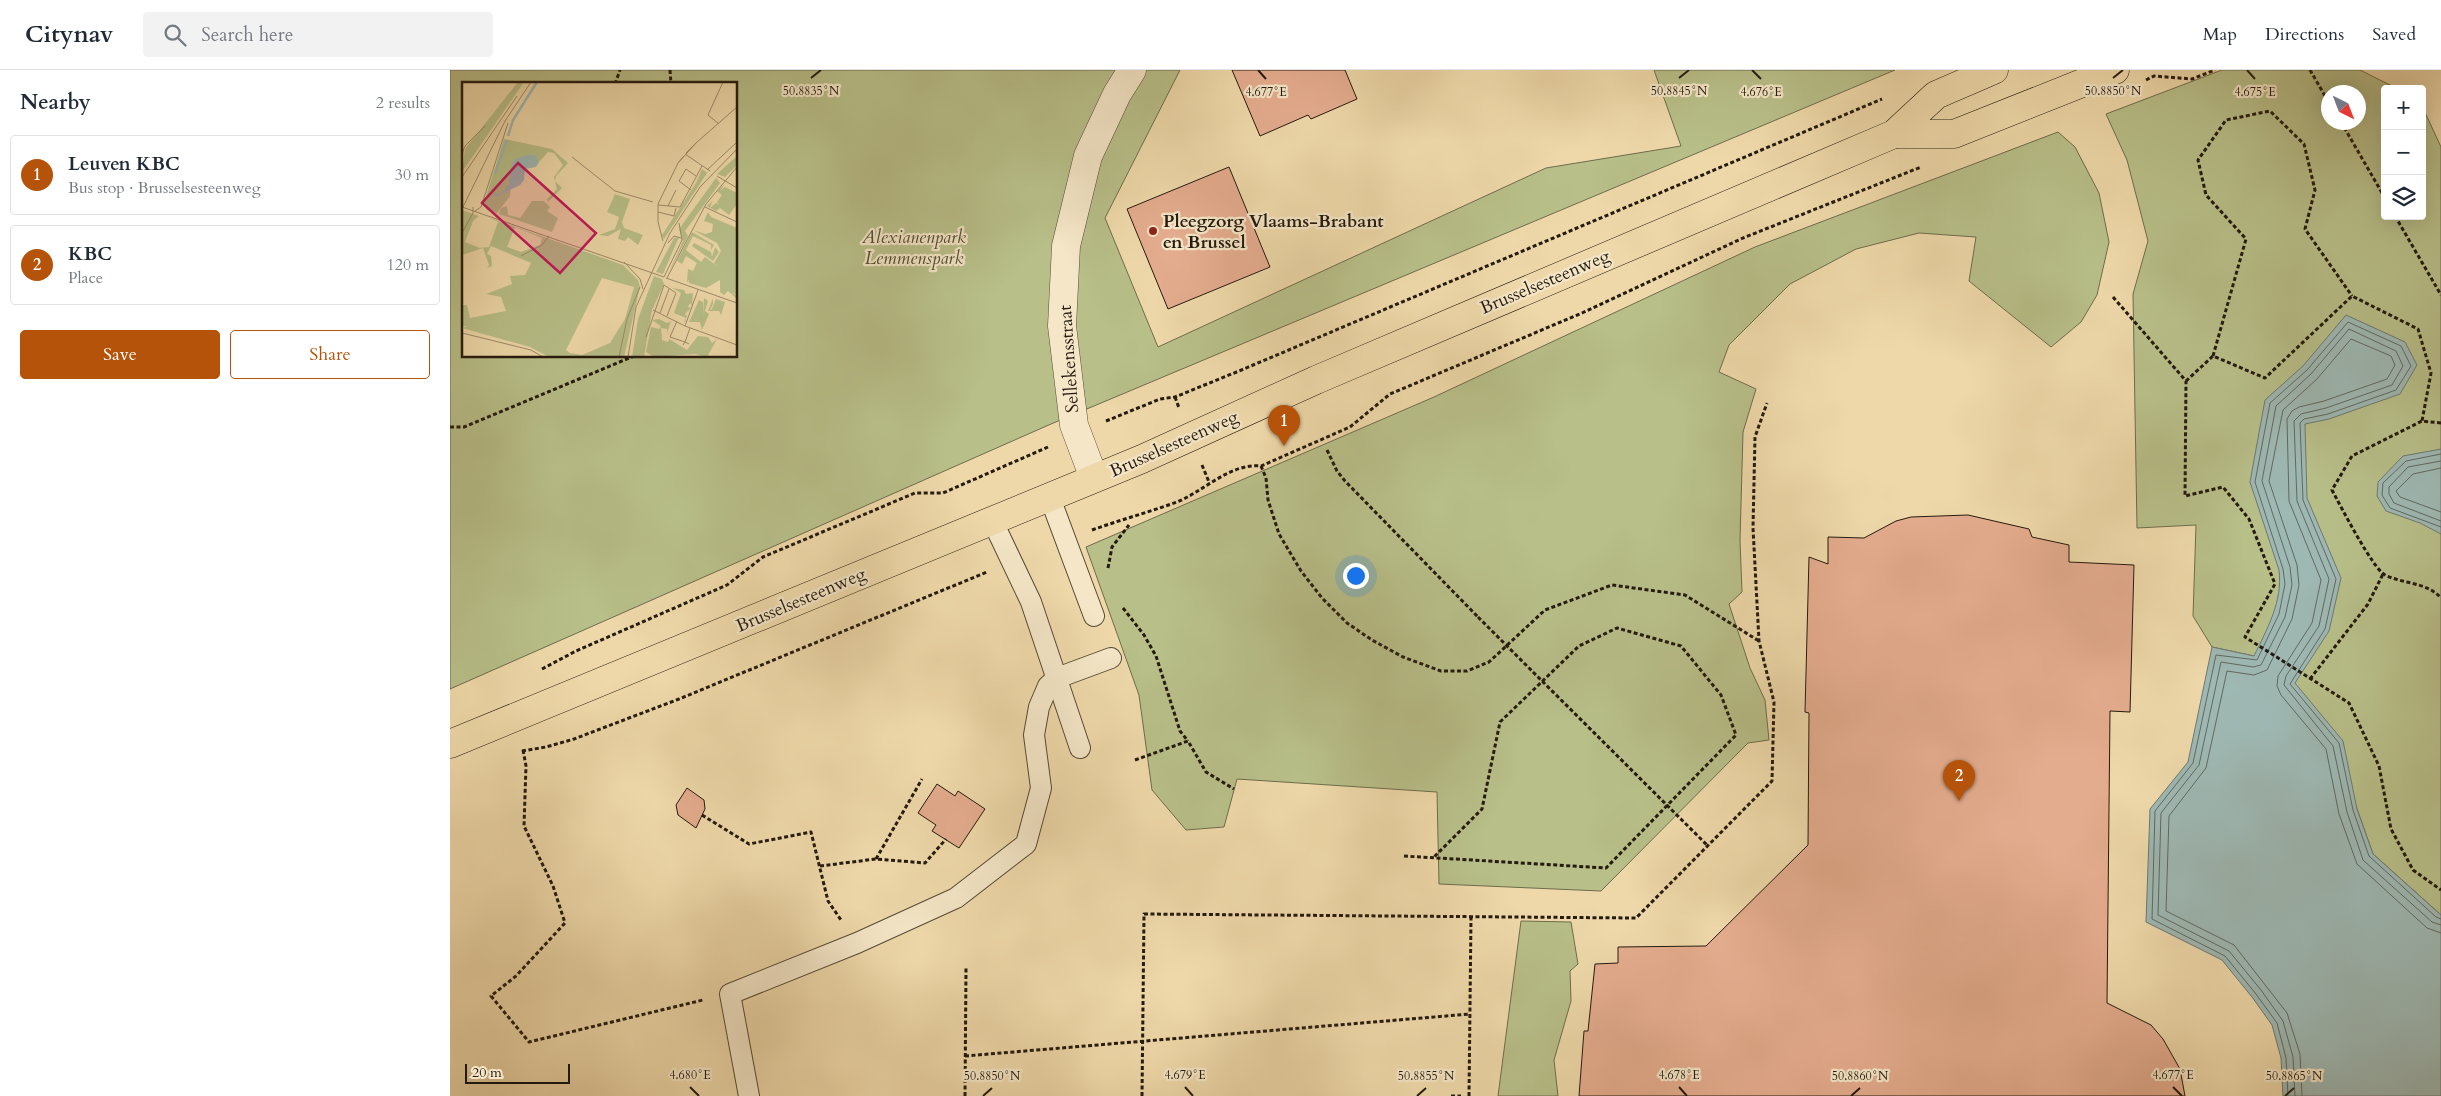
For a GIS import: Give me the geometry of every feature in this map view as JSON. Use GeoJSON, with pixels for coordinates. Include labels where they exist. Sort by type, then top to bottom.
{"type":"FeatureCollection","features":[{"type":"Feature","properties":{"kind":"main road","name":"Brusselsesteenweg"},"geometry":{"type":"LineString","coordinates":[[450,744],[992,520],[1050,498],[1177,444],[1316,380],[1894,134],[1936,96],[1994,70]]}},
{"type":"Feature","properties":{"kind":"main road","name":"Brusselsesteenweg"},"geometry":{"type":"LineString","coordinates":[[1894,134],[1954,134],[2114,70]]}},
{"type":"Feature","properties":{"kind":"street","name":"Sellekensstraat"},"geometry":{"type":"LineString","coordinates":[[1094,478],[1088,428],[1062,326],[1066,246],[1088,156],[1118,94],[1132,70]]}},
{"type":"Feature","properties":{"kind":"lane"},"geometry":{"type":"LineString","coordinates":[[1050,498],[1094,616]]}},
{"type":"Feature","properties":{"kind":"lane"},"geometry":{"type":"LineString","coordinates":[[992,520],[1031,602],[1080,748]]}},
{"type":"Feature","properties":{"kind":"lane"},"geometry":{"type":"LineString","coordinates":[[749,1096],[730,994],[858,943],[956,898],[1026,844],[1041,788],[1034,735],[1040,707],[1048,686],[1057,678],[1112,658]]}},
{"type":"Feature","properties":{"kind":"path"},"geometry":{"type":"LineString","coordinates":[[616,82],[620,70]]}},
{"type":"Feature","properties":{"kind":"path"},"geometry":{"type":"LineString","coordinates":[[2138,83],[2154,76],[2192,79],[2215,70]]}},
{"type":"Feature","properties":{"kind":"path"},"geometry":{"type":"LineString","coordinates":[[2310,70],[2321,90]]}},
{"type":"Feature","properties":{"kind":"path"},"geometry":{"type":"LineString","coordinates":[[534,673],[576,651],[727,584],[763,557],[915,493],[943,493],[1088,428],[1160,399],[1175,397],[1870,105]]}},
{"type":"Feature","properties":{"kind":"path"},"geometry":{"type":"LineString","coordinates":[[2186,381],[2213,356],[2246,238],[2206,194],[2198,160],[2226,120],[2270,111],[2304,144],[2315,190],[2306,229],[2352,296],[2418,329],[2431,373],[2422,421]]}},
{"type":"Feature","properties":{"kind":"path"},"geometry":{"type":"LineString","coordinates":[[2346,130],[2381,191]]}},
{"type":"Feature","properties":{"kind":"path"},"geometry":{"type":"LineString","coordinates":[[1092,530],[1176,502],[1197,493],[1209,483],[1251,465],[1261,466],[1350,427],[1390,394],[1582,313],[1743,238],[1924,166]]}},
{"type":"Feature","properties":{"kind":"path"},"geometry":{"type":"LineString","coordinates":[[2397,220],[2441,295]]}},
{"type":"Feature","properties":{"kind":"path"},"geometry":{"type":"LineString","coordinates":[[2213,356],[2265,378],[2352,296]]}},
{"type":"Feature","properties":{"kind":"path"},"geometry":{"type":"LineString","coordinates":[[2113,297],[2186,381],[2184,496],[2223,488],[2249,519],[2275,584],[2245,637],[2349,703],[2379,766],[2392,829],[2413,870],[2441,890]]}},
{"type":"Feature","properties":{"kind":"path"},"geometry":{"type":"LineString","coordinates":[[450,427],[464,427],[629,358]]}},
{"type":"Feature","properties":{"kind":"path"},"geometry":{"type":"LineString","coordinates":[[1175,397],[1178,406]]}},
{"type":"Feature","properties":{"kind":"path"},"geometry":{"type":"LineString","coordinates":[[1142,1096],[1144,914],[1636,918],[1772,781],[1774,702],[1758,641],[1753,528],[1755,437],[1767,403]]}},
{"type":"Feature","properties":{"kind":"path"},"geometry":{"type":"LineString","coordinates":[[2441,423],[2422,421],[2352,456],[2332,490],[2351,527],[2383,574],[2434,590],[2441,598]]}},
{"type":"Feature","properties":{"kind":"path"},"geometry":{"type":"LineString","coordinates":[[1327,450],[1337,471],[1345,481],[1478,617],[1708,846]]}},
{"type":"Feature","properties":{"kind":"path"},"geometry":{"type":"LineString","coordinates":[[1261,466],[1266,478],[1268,500],[1278,534],[1301,571],[1322,598],[1347,623],[1372,640],[1403,657],[1441,671],[1467,671],[1489,662],[1545,610],[1612,585],[1685,595],[1758,641]]}},
{"type":"Feature","properties":{"kind":"path"},"geometry":{"type":"LineString","coordinates":[[1206,472],[1209,483]]}},
{"type":"Feature","properties":{"kind":"path"},"geometry":{"type":"LineString","coordinates":[[1108,575],[1112,547],[1129,525]]}},
{"type":"Feature","properties":{"kind":"path"},"geometry":{"type":"LineString","coordinates":[[2310,679],[2368,604],[2383,574]]}},
{"type":"Feature","properties":{"kind":"path"},"geometry":{"type":"LineString","coordinates":[[517,751],[546,747],[574,739],[670,703],[974,577]]}},
{"type":"Feature","properties":{"kind":"path"},"geometry":{"type":"LineString","coordinates":[[1122,606],[1144,635],[1156,656],[1180,731],[1206,772],[1234,789]]}},
{"type":"Feature","properties":{"kind":"path"},"geometry":{"type":"LineString","coordinates":[[1404,856],[1606,868],[1736,735],[1721,695],[1681,646],[1617,628],[1579,646],[1500,722],[1482,809],[1434,857]]}},
{"type":"Feature","properties":{"kind":"path"},"geometry":{"type":"LineString","coordinates":[[515,717],[526,766],[524,826],[553,886],[565,923],[516,976],[491,996],[529,1042],[730,994]]}},
{"type":"Feature","properties":{"kind":"path"},"geometry":{"type":"LineString","coordinates":[[1135,760],[1188,741]]}},
{"type":"Feature","properties":{"kind":"path"},"geometry":{"type":"LineString","coordinates":[[876,859],[922,779]]}},
{"type":"Feature","properties":{"kind":"path"},"geometry":{"type":"LineString","coordinates":[[702,815],[750,844],[811,832],[828,901],[858,943]]}},
{"type":"Feature","properties":{"kind":"path"},"geometry":{"type":"LineString","coordinates":[[820,866],[876,859],[925,863],[946,839]]}},
{"type":"Feature","properties":{"kind":"path"},"geometry":{"type":"LineString","coordinates":[[1469,1096],[1471,916]]}},
{"type":"Feature","properties":{"kind":"path"},"geometry":{"type":"LineString","coordinates":[[965,1096],[966,968]]}},
{"type":"Feature","properties":{"kind":"path"},"geometry":{"type":"LineString","coordinates":[[965,1056],[1470,1014]]}},
{"type":"Feature","properties":{"kind":"path"},"geometry":{"type":"LineString","coordinates":[[1451,1096],[1461,1096]]}},
{"type":"Feature","properties":{"kind":"green space","name":"Alexianenpark Lemmenspark"},"geometry":{"type":"Polygon","coordinates":[[[450,70],[1180,70],[1105,218],[1158,347],[1546,168],[1681,146],[1654,70],[1895,70],[1051,424],[450,689],[450,70]]]}},
{"type":"Feature","properties":{"kind":"green space"},"geometry":{"type":"Polygon","coordinates":[[[2222,70],[2360,70],[2390,85],[2381,85],[2381,220],[2426,220],[2426,115],[2441,147],[2441,915],[2373,854],[2357,809],[2254,656],[2212,647],[2193,616],[2196,525],[2137,528],[2133,294],[2148,241],[2127,160],[2106,114],[2222,70]]]}},
{"type":"Feature","properties":{"kind":"green space"},"geometry":{"type":"Polygon","coordinates":[[[2058,132],[2075,147],[2099,193],[2109,242],[2097,295],[2081,322],[2051,347],[1969,281],[1976,237],[1919,233],[1856,249],[1790,284],[1729,345],[1719,372],[1756,389],[1743,432],[1740,541],[1742,592],[1729,604],[1750,668],[1765,700],[1769,740],[1748,743],[1601,891],[1439,884],[1437,792],[1237,779],[1224,827],[1186,830],[1152,790],[1139,695],[1086,547],[1434,397],[1755,247],[2058,132]]]}},
{"type":"Feature","properties":{"kind":"green space"},"geometry":{"type":"Polygon","coordinates":[[[1521,921],[1571,922],[1578,964],[1570,971],[1571,1001],[1554,1060],[1558,1096],[1498,1096],[1521,921]]]}},
{"type":"Feature","properties":{"kind":"water"},"geometry":{"type":"Polygon","coordinates":[[[2346,315],[2405,342],[2417,365],[2400,394],[2329,419],[2305,424],[2307,498],[2341,578],[2329,631],[2295,683],[2343,741],[2357,809],[2373,854],[2441,915],[2441,1096],[2283,1096],[2281,1058],[2272,1025],[2252,997],[2222,960],[2146,922],[2150,809],[2188,762],[2212,647],[2254,656],[2269,625],[2279,593],[2279,570],[2250,482],[2265,400],[2303,366],[2346,315]]]}},
{"type":"Feature","properties":{"kind":"water"},"geometry":{"type":"Polygon","coordinates":[[[2441,449],[2441,534],[2420,523],[2386,511],[2377,496],[2378,482],[2403,456],[2441,449]]]}},
{"type":"Feature","properties":{"kind":"building"},"geometry":{"type":"Polygon","coordinates":[[[1232,70],[1345,70],[1357,99],[1311,119],[1308,115],[1260,136],[1232,70]]]}},
{"type":"Feature","properties":{"kind":"building"},"geometry":{"type":"Polygon","coordinates":[[[1229,167],[1270,267],[1168,309],[1127,209],[1229,167]]]}},
{"type":"Feature","properties":{"kind":"building"},"geometry":{"type":"Polygon","coordinates":[[[1968,515],[2029,529],[2032,537],[2069,545],[2069,562],[2134,565],[2130,712],[2110,711],[2107,1003],[2151,1025],[2163,1039],[2180,1069],[2185,1096],[1579,1096],[1584,1031],[1588,1031],[1595,964],[1618,963],[1618,947],[1706,946],[1808,845],[1809,713],[1805,712],[1809,557],[1828,564],[1828,537],[1864,538],[1896,521],[1911,517],[1968,515]]]}},
{"type":"Feature","properties":{"kind":"building"},"geometry":{"type":"Polygon","coordinates":[[[937,784],[955,796],[958,791],[985,809],[959,848],[932,831],[936,825],[918,813],[937,784]]]}},
{"type":"Feature","properties":{"kind":"building"},"geometry":{"type":"Polygon","coordinates":[[[687,788],[704,800],[705,809],[696,828],[678,815],[676,805],[687,788]]]}},
{"type":"Feature","properties":{"kind":"place","name":"Pleegzorg Vlaams-Brabant en Brussel"},"geometry":{"type":"Point","coordinates":[1153,231]}},
{"type":"Feature","properties":{"kind":"place","name":"Leuven KBC"},"geometry":{"type":"Point","coordinates":[1284,446]}},
{"type":"Feature","properties":{"kind":"place","name":"KBC"},"geometry":{"type":"Point","coordinates":[1959,801]}}]}
